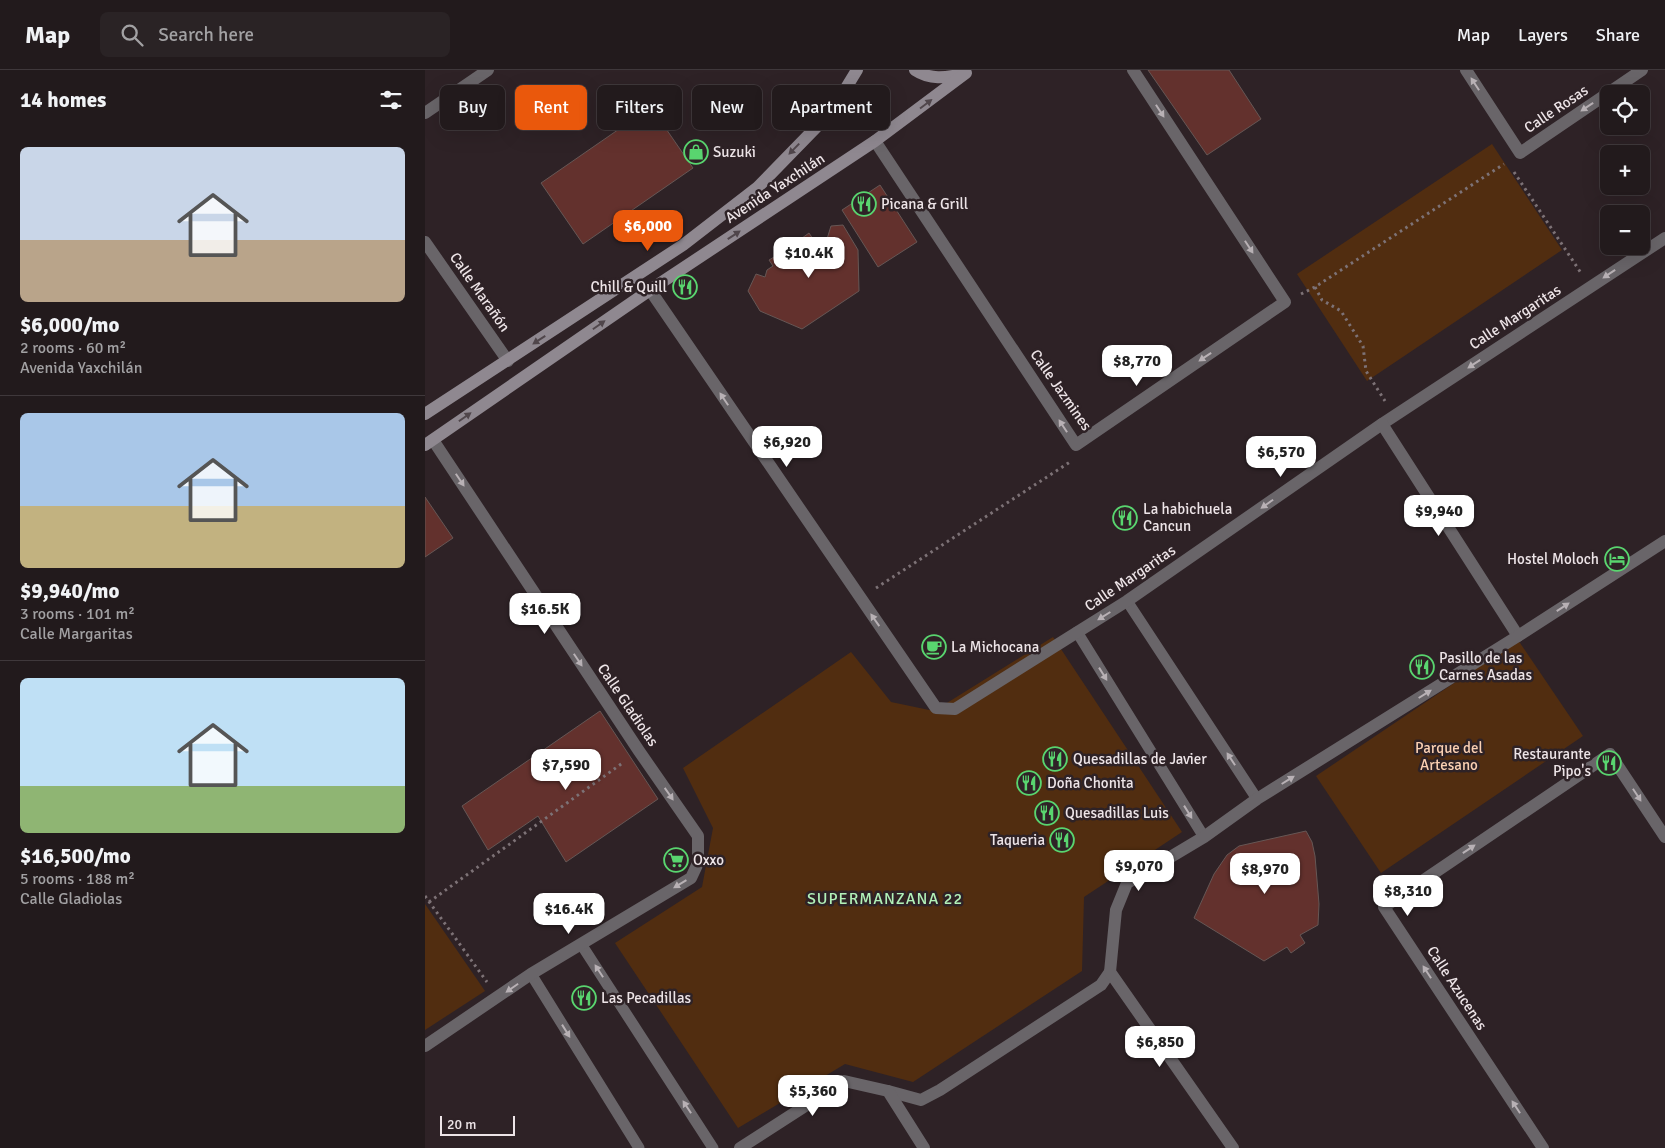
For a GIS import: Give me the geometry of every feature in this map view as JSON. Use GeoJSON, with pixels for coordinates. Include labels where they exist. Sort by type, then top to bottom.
{"type":"FeatureCollection","features":[{"type":"Feature","properties":{"kind":"main road","name":"Avenida Yaxchilán"},"geometry":{"type":"LineString","coordinates":[[425,414],[683,245],[758,187],[832,111],[857,70]]}},
{"type":"Feature","properties":{"kind":"main road"},"geometry":{"type":"LineString","coordinates":[[915,70],[936,78],[946,78],[969,72]]}},
{"type":"Feature","properties":{"kind":"main road","name":"Avenida Yaxchilán"},"geometry":{"type":"LineString","coordinates":[[429,442],[650,290],[875,141],[969,72]]}},
{"type":"Feature","properties":{"kind":"street"},"geometry":{"type":"LineString","coordinates":[[425,113],[488,70]]}},
{"type":"Feature","properties":{"kind":"street"},"geometry":{"type":"LineString","coordinates":[[1133,70],[1285,302]]}},
{"type":"Feature","properties":{"kind":"street","name":"Calle Rosas"},"geometry":{"type":"LineString","coordinates":[[1466,70],[1520,152],[1642,70]]}},
{"type":"Feature","properties":{"kind":"street","name":"Calle Jazmines"},"geometry":{"type":"LineString","coordinates":[[875,141],[1076,445],[1285,302]]}},
{"type":"Feature","properties":{"kind":"street","name":"Calle Margaritas"},"geometry":{"type":"LineString","coordinates":[[860,599],[936,708],[955,710],[1127,602],[1382,424],[1665,238]]}},
{"type":"Feature","properties":{"kind":"street","name":"Calle Marañón"},"geometry":{"type":"LineString","coordinates":[[425,242],[508,361]]}},
{"type":"Feature","properties":{"kind":"street"},"geometry":{"type":"LineString","coordinates":[[650,290],[860,599]]}},
{"type":"Feature","properties":{"kind":"street"},"geometry":{"type":"LineString","coordinates":[[1382,424],[1518,636]]}},
{"type":"Feature","properties":{"kind":"street","name":"Calle Gladiolas"},"geometry":{"type":"LineString","coordinates":[[425,1046],[531,974],[691,878],[698,864],[698,836],[429,442]]}},
{"type":"Feature","properties":{"kind":"street"},"geometry":{"type":"LineString","coordinates":[[740,1148],[844,1080],[921,1100],[1101,984],[1110,972],[1116,910],[1127,883],[1204,837],[1257,799],[1518,636],[1665,541]]}},
{"type":"Feature","properties":{"kind":"street","name":"Calle Azucenas"},"geometry":{"type":"LineString","coordinates":[[1543,1148],[1384,907],[1610,754],[1665,837]]}},
{"type":"Feature","properties":{"kind":"street"},"geometry":{"type":"LineString","coordinates":[[1110,972],[1233,1148]]}},
{"type":"Feature","properties":{"kind":"street"},"geometry":{"type":"LineString","coordinates":[[887,1091],[924,1148]]}},
{"type":"Feature","properties":{"kind":"lane"},"geometry":{"type":"LineString","coordinates":[[1127,602],[1257,799]]}},
{"type":"Feature","properties":{"kind":"lane"},"geometry":{"type":"LineString","coordinates":[[1077,632],[1204,837]]}},
{"type":"Feature","properties":{"kind":"lane"},"geometry":{"type":"LineString","coordinates":[[581,944],[713,1148]]}},
{"type":"Feature","properties":{"kind":"lane"},"geometry":{"type":"LineString","coordinates":[[531,974],[639,1148]]}},
{"type":"Feature","properties":{"kind":"path"},"geometry":{"type":"LineString","coordinates":[[1285,302],[1315,287],[1520,152]]}},
{"type":"Feature","properties":{"kind":"path"},"geometry":{"type":"LineString","coordinates":[[1507,162],[1590,287]]}},
{"type":"Feature","properties":{"kind":"path"},"geometry":{"type":"LineString","coordinates":[[1315,287],[1322,300],[1341,312],[1363,346],[1366,371],[1395,416]]}},
{"type":"Feature","properties":{"kind":"path"},"geometry":{"type":"LineString","coordinates":[[860,599],[1070,463],[1076,445]]}},
{"type":"Feature","properties":{"kind":"path"},"geometry":{"type":"LineString","coordinates":[[429,902],[639,751]]}},
{"type":"Feature","properties":{"kind":"path"},"geometry":{"type":"LineString","coordinates":[[425,896],[485,980],[501,996]]}},
{"type":"Feature","properties":{"kind":"green space"},"geometry":{"type":"Polygon","coordinates":[[[1492,144],[1562,250],[1367,381],[1297,274],[1492,144]]]}},
{"type":"Feature","properties":{"kind":"green space"},"geometry":{"type":"Polygon","coordinates":[[[1053,637],[1182,832],[1084,897],[1082,971],[913,1082],[845,1064],[738,1128],[615,943],[702,887],[713,828],[683,768],[851,652],[891,702],[934,711],[1053,637]]]}},
{"type":"Feature","properties":{"kind":"green space","name":"Parque del Artesano"},"geometry":{"type":"Polygon","coordinates":[[[1518,640],[1583,736],[1381,873],[1316,776],[1518,640]]]}},
{"type":"Feature","properties":{"kind":"green space"},"geometry":{"type":"Polygon","coordinates":[[[425,904],[485,991],[425,1030],[425,904]]]}},
{"type":"Feature","properties":{"kind":"building"},"geometry":{"type":"Polygon","coordinates":[[[1148,70],[1229,70],[1261,119],[1207,155],[1148,70]]]}},
{"type":"Feature","properties":{"kind":"building"},"geometry":{"type":"Polygon","coordinates":[[[618,130],[667,130],[693,168],[583,244],[541,183],[618,130]]]}},
{"type":"Feature","properties":{"kind":"building"},"geometry":{"type":"Polygon","coordinates":[[[880,185],[917,242],[878,267],[842,210],[880,185]]]}},
{"type":"Feature","properties":{"kind":"building"},"geometry":{"type":"Polygon","coordinates":[[[843,225],[858,250],[859,291],[802,329],[760,311],[748,291],[756,274],[765,277],[767,270],[773,266],[769,260],[781,253],[783,256],[800,245],[798,241],[809,233],[813,239],[827,239],[831,226],[843,225]]]}},
{"type":"Feature","properties":{"kind":"building"},"geometry":{"type":"Polygon","coordinates":[[[425,497],[453,538],[425,557],[425,497]]]}},
{"type":"Feature","properties":{"kind":"building"},"geometry":{"type":"Polygon","coordinates":[[[600,711],[658,799],[566,862],[538,816],[488,850],[462,806],[600,711]]]}},
{"type":"Feature","properties":{"kind":"building"},"geometry":{"type":"Polygon","coordinates":[[[1306,831],[1312,842],[1315,856],[1319,904],[1318,925],[1300,935],[1305,943],[1291,953],[1287,947],[1264,961],[1194,918],[1214,874],[1227,855],[1239,846],[1306,831]]]}},
{"type":"Feature","properties":{"kind":"place","name":"Suzuki"},"geometry":{"type":"Point","coordinates":[696,152]}},
{"type":"Feature","properties":{"kind":"place","name":"Picana & Grill"},"geometry":{"type":"Point","coordinates":[864,204]}},
{"type":"Feature","properties":{"kind":"place","name":"Chill & Quill"},"geometry":{"type":"Point","coordinates":[685,287]}},
{"type":"Feature","properties":{"kind":"place","name":"La habichuela Cancun"},"geometry":{"type":"Point","coordinates":[1125,518]}},
{"type":"Feature","properties":{"kind":"place","name":"Hostel Moloch"},"geometry":{"type":"Point","coordinates":[1617,559]}},
{"type":"Feature","properties":{"kind":"place","name":"La Michocana"},"geometry":{"type":"Point","coordinates":[934,647]}},
{"type":"Feature","properties":{"kind":"place","name":"Pasillo de las Carnes Asadas"},"geometry":{"type":"Point","coordinates":[1422,667]}},
{"type":"Feature","properties":{"kind":"place","name":"Quesadillas de Javier"},"geometry":{"type":"Point","coordinates":[1055,759]}},
{"type":"Feature","properties":{"kind":"place","name":"Restaurante Pipo's"},"geometry":{"type":"Point","coordinates":[1609,763]}},
{"type":"Feature","properties":{"kind":"place","name":"Doña Chonita"},"geometry":{"type":"Point","coordinates":[1029,783]}},
{"type":"Feature","properties":{"kind":"place","name":"Quesadillas Luis"},"geometry":{"type":"Point","coordinates":[1047,813]}},
{"type":"Feature","properties":{"kind":"place","name":"Taqueria"},"geometry":{"type":"Point","coordinates":[1062,840]}},
{"type":"Feature","properties":{"kind":"place","name":"Oxxo"},"geometry":{"type":"Point","coordinates":[676,860]}},
{"type":"Feature","properties":{"kind":"place","name":"Las Pecadillas"},"geometry":{"type":"Point","coordinates":[584,998]}},
{"type":"Feature","properties":{"kind":"district","name":"SUPERMANZANA 22"},"geometry":{"type":"Point","coordinates":[885,899]}}]}
